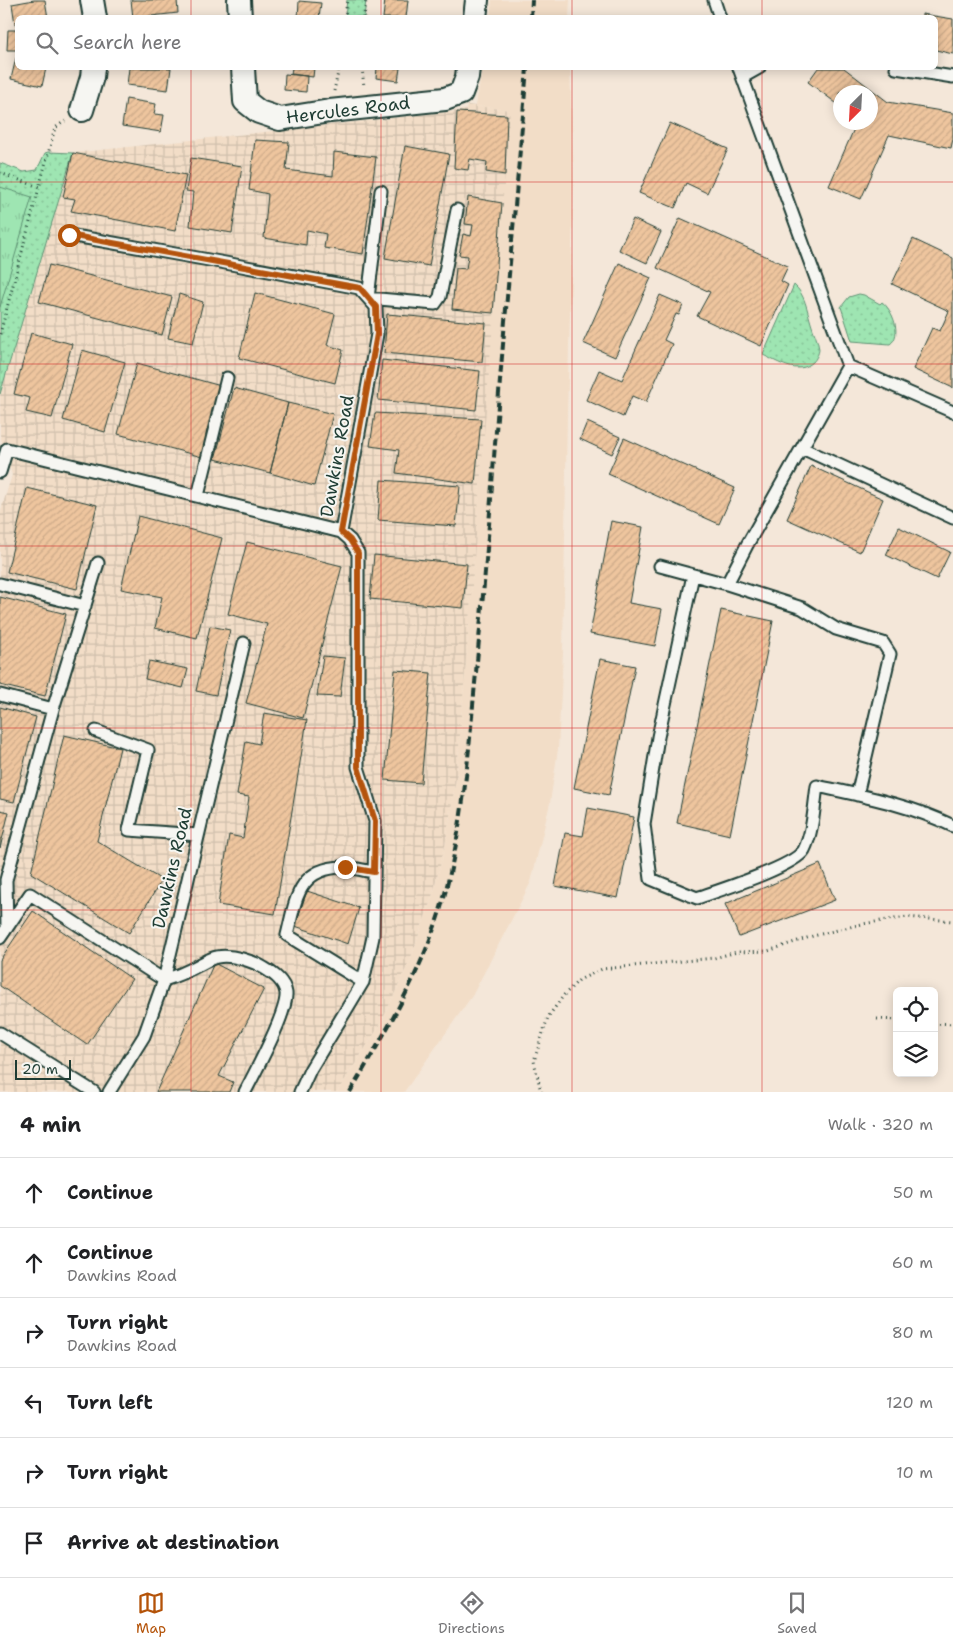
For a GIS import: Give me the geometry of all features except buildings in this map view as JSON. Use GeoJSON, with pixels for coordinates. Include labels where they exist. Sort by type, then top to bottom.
{"type":"FeatureCollection","features":[{"type":"Feature","properties":{"kind":"street"},"geometry":{"type":"LineString","coordinates":[[92,0],[94,15]]}},
{"type":"Feature","properties":{"kind":"street"},"geometry":{"type":"LineString","coordinates":[[239,0],[240,15]]}},
{"type":"Feature","properties":{"kind":"street"},"geometry":{"type":"LineString","coordinates":[[475,15],[477,0]]}},
{"type":"Feature","properties":{"kind":"street"},"geometry":{"type":"LineString","coordinates":[[82,110],[93,70]]}},
{"type":"Feature","properties":{"kind":"street","name":"Hercules Road"},"geometry":{"type":"LineString","coordinates":[[243,70],[245,101],[259,112],[280,119],[330,111],[445,99],[461,93],[467,78],[468,70]]}},
{"type":"Feature","properties":{"kind":"lane"},"geometry":{"type":"LineString","coordinates":[[714,0],[719,15]]}},
{"type":"Feature","properties":{"kind":"lane"},"geometry":{"type":"LineString","coordinates":[[909,70],[953,77]]}},
{"type":"Feature","properties":{"kind":"lane"},"geometry":{"type":"LineString","coordinates":[[741,72],[848,366],[953,412]]}},
{"type":"Feature","properties":{"kind":"lane"},"geometry":{"type":"LineString","coordinates":[[368,298],[381,190]]}},
{"type":"Feature","properties":{"kind":"lane"},"geometry":{"type":"LineString","coordinates":[[69,235],[360,288],[368,298],[435,304],[440,297],[457,210]]}},
{"type":"Feature","properties":{"kind":"lane","name":"Dawkins Road"},"geometry":{"type":"LineString","coordinates":[[0,472],[7,449],[341,532],[377,334],[376,307],[368,298]]}},
{"type":"Feature","properties":{"kind":"lane"},"geometry":{"type":"LineString","coordinates":[[727,584],[848,366]]}},
{"type":"Feature","properties":{"kind":"lane"},"geometry":{"type":"LineString","coordinates":[[198,496],[227,378]]}},
{"type":"Feature","properties":{"kind":"lane"},"geometry":{"type":"LineString","coordinates":[[802,448],[953,518]]}},
{"type":"Feature","properties":{"kind":"lane"},"geometry":{"type":"LineString","coordinates":[[300,1092],[310,1070],[363,982],[373,937],[375,821],[358,767],[358,553],[350,540],[341,532]]}},
{"type":"Feature","properties":{"kind":"lane"},"geometry":{"type":"LineString","coordinates":[[3,933],[6,880],[53,709],[98,563]]}},
{"type":"Feature","properties":{"kind":"lane"},"geometry":{"type":"LineString","coordinates":[[660,566],[727,584],[802,608],[836,628],[883,643],[890,654],[858,795]]}},
{"type":"Feature","properties":{"kind":"lane"},"geometry":{"type":"LineString","coordinates":[[693,575],[658,737],[644,824],[651,879],[697,898],[772,871],[802,852],[808,841],[817,786],[931,815],[953,826]]}},
{"type":"Feature","properties":{"kind":"lane"},"geometry":{"type":"LineString","coordinates":[[0,584],[85,606]]}},
{"type":"Feature","properties":{"kind":"lane","name":"Dawkins Road"},"geometry":{"type":"LineString","coordinates":[[109,1092],[144,1036],[164,980],[244,643]]}},
{"type":"Feature","properties":{"kind":"lane"},"geometry":{"type":"LineString","coordinates":[[0,695],[53,709]]}},
{"type":"Feature","properties":{"kind":"lane"},"geometry":{"type":"LineString","coordinates":[[96,731],[148,750],[129,830],[198,835]]}},
{"type":"Feature","properties":{"kind":"lane"},"geometry":{"type":"LineString","coordinates":[[363,982],[287,935],[295,901],[305,880],[323,869],[345,867],[374,872]]}},
{"type":"Feature","properties":{"kind":"lane"},"geometry":{"type":"LineString","coordinates":[[3,933],[30,894],[164,980],[178,976],[215,957],[224,956],[260,965],[274,974],[280,980],[286,993],[285,1002],[280,1019],[245,1092]]}},
{"type":"Feature","properties":{"kind":"lane"},"geometry":{"type":"LineString","coordinates":[[0,1033],[94,1092]]}},
{"type":"Feature","properties":{"kind":"path"},"geometry":{"type":"LineString","coordinates":[[346,15],[347,0]]}},
{"type":"Feature","properties":{"kind":"path"},"geometry":{"type":"LineString","coordinates":[[364,15],[366,0]]}},
{"type":"Feature","properties":{"kind":"path"},"geometry":{"type":"LineString","coordinates":[[0,334],[55,128],[82,110]]}},
{"type":"Feature","properties":{"kind":"path"},"geometry":{"type":"LineString","coordinates":[[0,172],[39,187]]}},
{"type":"Feature","properties":{"kind":"path"},"geometry":{"type":"LineString","coordinates":[[541,1092],[534,1061],[548,1017],[578,980],[602,969],[714,958],[737,952],[768,950],[862,924],[907,917],[953,921]]}},
{"type":"Feature","properties":{"kind":"path"},"geometry":{"type":"LineString","coordinates":[[877,1019],[893,1020]]}},
{"type":"Feature","properties":{"kind":"path"},"geometry":{"type":"LineString","coordinates":[[938,1023],[953,1024]]}},
{"type":"Feature","properties":{"kind":"shaded area"},"geometry":{"type":"Polygon","coordinates":[[[492,0],[570,0],[569,15],[490,15],[492,0]]]}},
{"type":"Feature","properties":{"kind":"shaded area"},"geometry":{"type":"Polygon","coordinates":[[[482,70],[570,70],[574,180],[567,414],[563,653],[558,749],[550,803],[531,882],[472,996],[404,1092],[337,1092],[380,1025],[410,960],[432,897],[445,846],[457,772],[509,110],[476,106],[482,70]]]}},
{"type":"Feature","properties":{"kind":"shaded area"},"geometry":{"type":"Polygon","coordinates":[[[467,105],[510,110],[457,772],[445,846],[432,897],[410,960],[380,1025],[337,1092],[0,1092],[0,513],[12,475],[0,435],[0,394],[73,153],[466,110],[467,105]]]}},
{"type":"Feature","properties":{"kind":"green space"},"geometry":{"type":"Polygon","coordinates":[[[347,0],[366,0],[364,15],[345,15],[347,0]]]}},
{"type":"Feature","properties":{"kind":"green space"},"geometry":{"type":"Polygon","coordinates":[[[45,153],[73,153],[0,394],[0,163],[24,172],[37,170],[45,153]]]}},
{"type":"Feature","properties":{"kind":"green space"},"geometry":{"type":"Polygon","coordinates":[[[0,187],[32,197],[0,307],[0,187]]]}},
{"type":"Feature","properties":{"kind":"green space"},"geometry":{"type":"Polygon","coordinates":[[[794,285],[801,293],[805,302],[819,349],[813,362],[801,368],[781,364],[763,355],[794,285]]]}},
{"type":"Feature","properties":{"kind":"green space"},"geometry":{"type":"Polygon","coordinates":[[[859,294],[886,305],[895,322],[896,329],[894,340],[890,344],[852,341],[841,307],[849,297],[859,294]]]}},
{"type":"Feature","properties":{"kind":"railway"},"geometry":{"type":"LineString","coordinates":[[531,15],[532,0]]}},
{"type":"Feature","properties":{"kind":"railway"},"geometry":{"type":"LineString","coordinates":[[350,1092],[391,1022],[416,973],[444,897],[460,822],[483,596],[527,70]]}},
{"type":"Feature","properties":{"kind":"route"},"geometry":{"type":"LineString","coordinates":[[69,235],[360,288],[376,307],[377,334],[341,532],[350,540],[358,553],[358,767],[375,821],[374,872],[345,867]]}}]}
